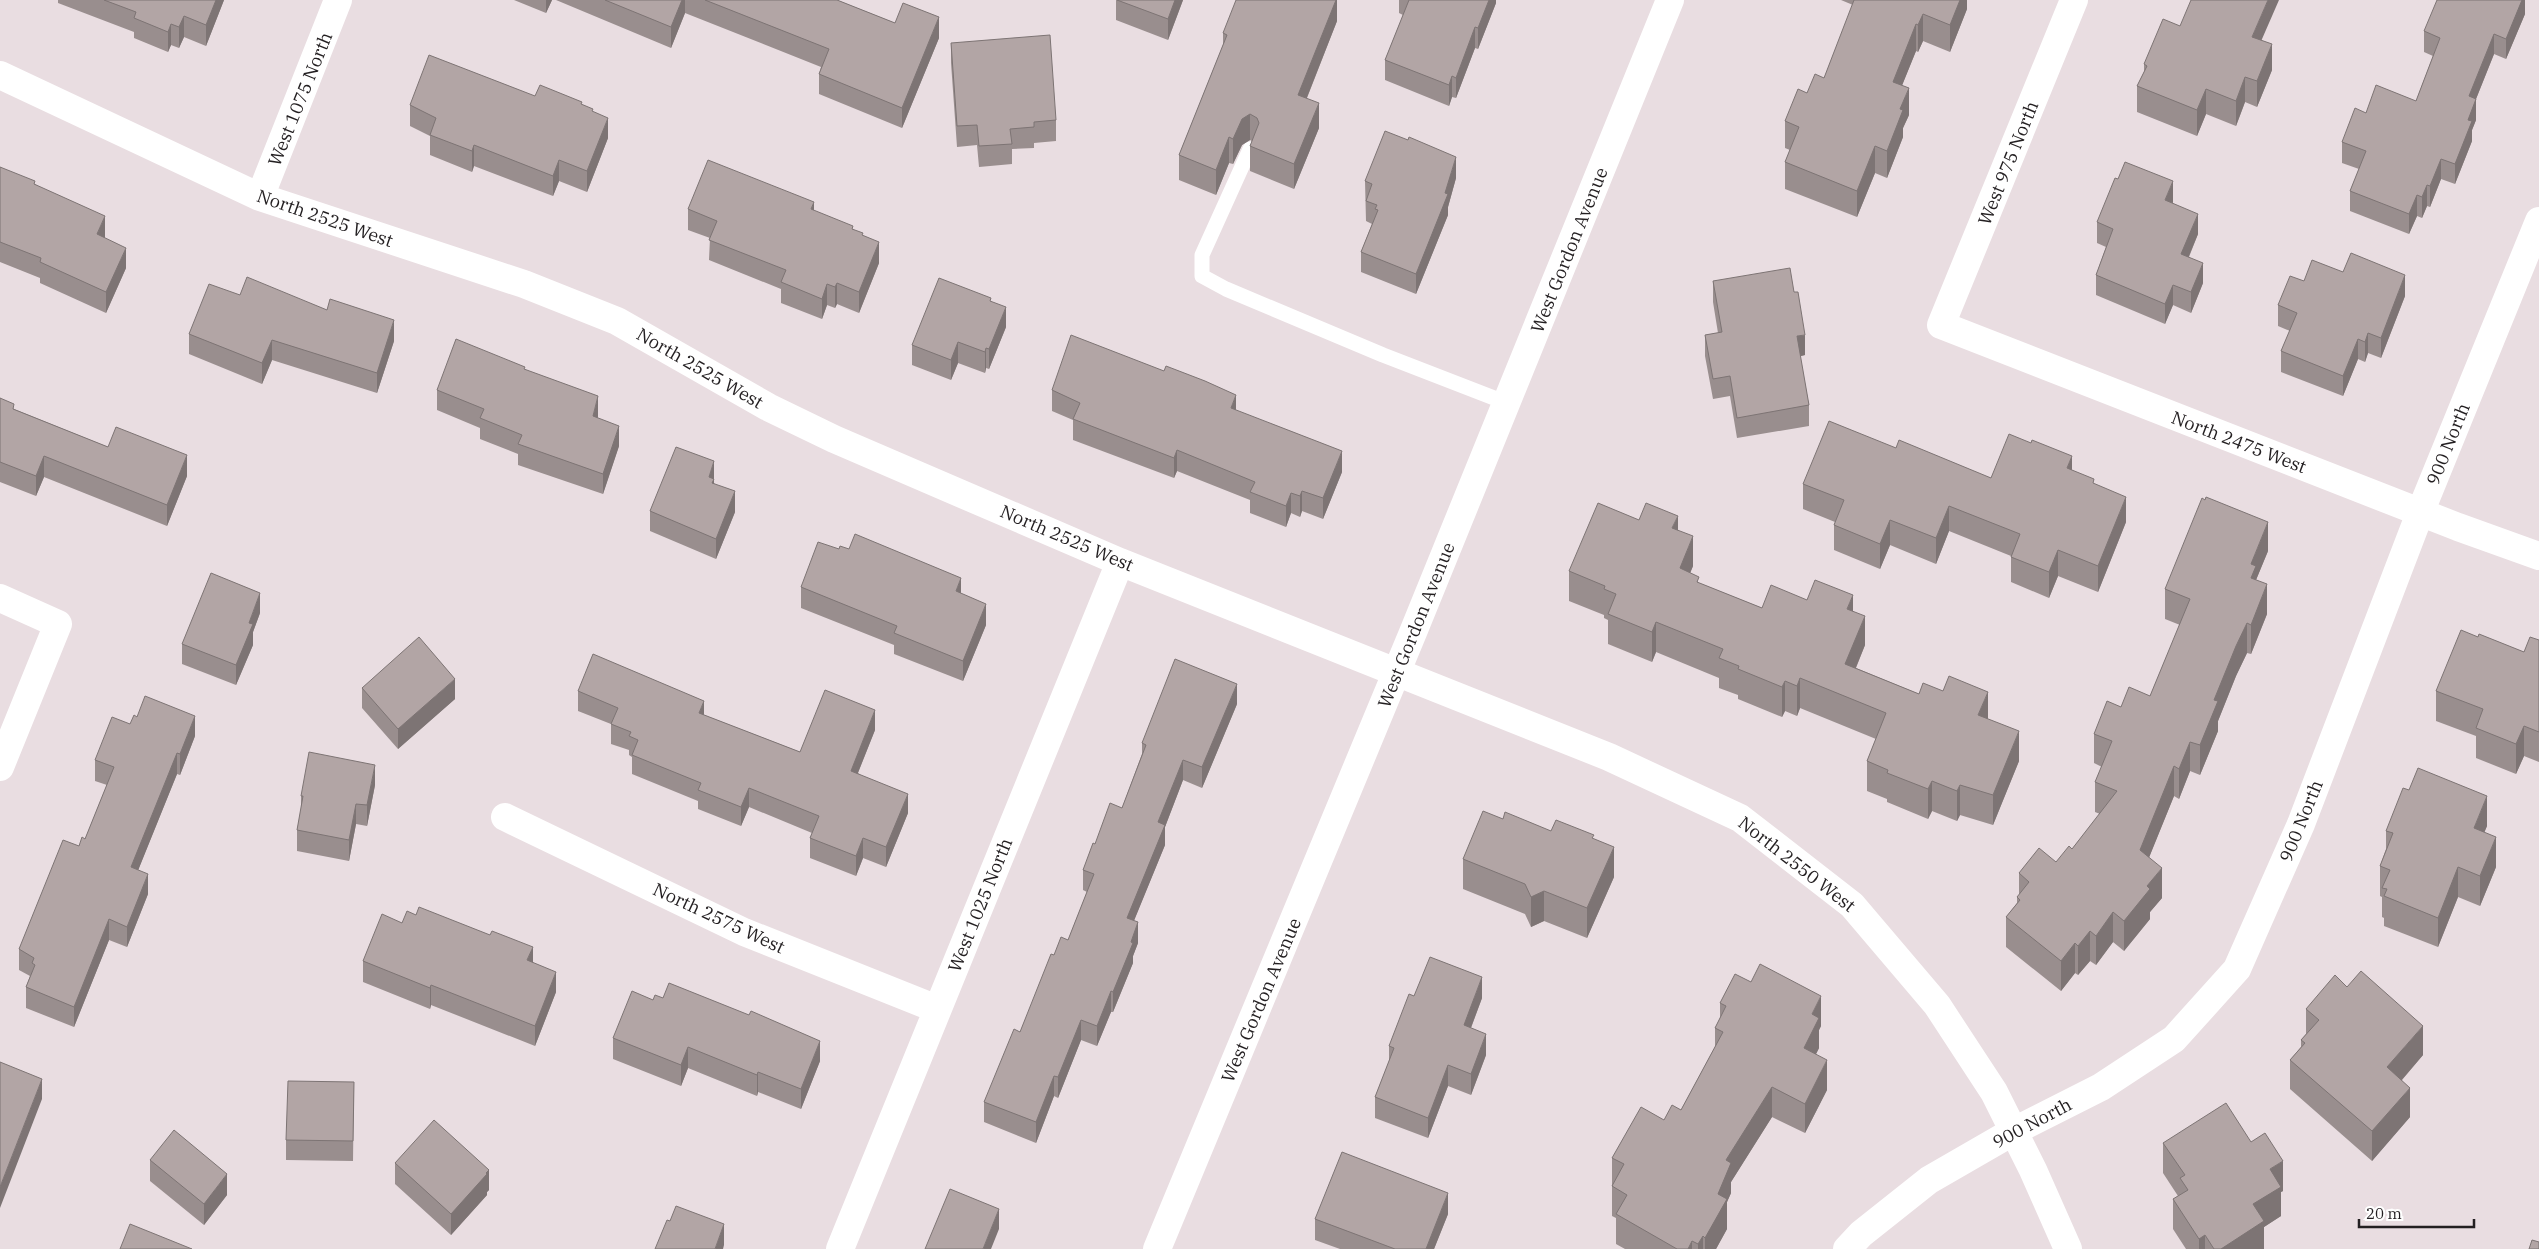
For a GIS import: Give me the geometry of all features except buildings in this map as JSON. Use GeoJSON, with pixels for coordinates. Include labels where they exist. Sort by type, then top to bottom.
{"type":"FeatureCollection","features":[{"type":"Feature","properties":{"kind":"street","name":"West 1075 North"},"geometry":{"type":"LineString","coordinates":[[260,197],[338,0]]}},
{"type":"Feature","properties":{"kind":"street","name":"West Gordon Avenue"},"geometry":{"type":"LineString","coordinates":[[1157,1249],[1507,403],[1670,0]]}},
{"type":"Feature","properties":{"kind":"street","name":"West 975 North"},"geometry":{"type":"LineString","coordinates":[[1941,325],[2074,0]]}},
{"type":"Feature","properties":{"kind":"street","name":"North 2525 West"},"geometry":{"type":"LineString","coordinates":[[0,74],[260,197],[524,284],[617,321],[768,407],[834,439],[1120,562],[1396,672]]}},
{"type":"Feature","properties":{"kind":"street","name":"900 North"},"geometry":{"type":"LineString","coordinates":[[1848,1249],[1861,1234],[1929,1180],[2014,1131],[2102,1087],[2174,1039],[2237,969],[2301,824],[2420,513],[2539,221]]}},
{"type":"Feature","properties":{"kind":"street","name":"North 2475 West"},"geometry":{"type":"LineString","coordinates":[[1941,325],[2420,513],[2539,556]]}},
{"type":"Feature","properties":{"kind":"street","name":"West 1025 North"},"geometry":{"type":"LineString","coordinates":[[840,1249],[1120,562]]}},
{"type":"Feature","properties":{"kind":"street"},"geometry":{"type":"LineString","coordinates":[[0,598],[58,624],[0,767]]}},
{"type":"Feature","properties":{"kind":"street","name":"North 2550 West"},"geometry":{"type":"LineString","coordinates":[[1396,672],[1609,757],[1740,818],[1852,905],[1937,1005],[1994,1092],[2068,1249]]}},
{"type":"Feature","properties":{"kind":"street","name":"North 2575 West"},"geometry":{"type":"LineString","coordinates":[[505,817],[744,932],[937,1009]]}},
{"type":"Feature","properties":{"kind":"lane"},"geometry":{"type":"LineString","coordinates":[[1250,149],[1202,255],[1202,276],[1226,289],[1384,355],[1507,403]]}}]}
